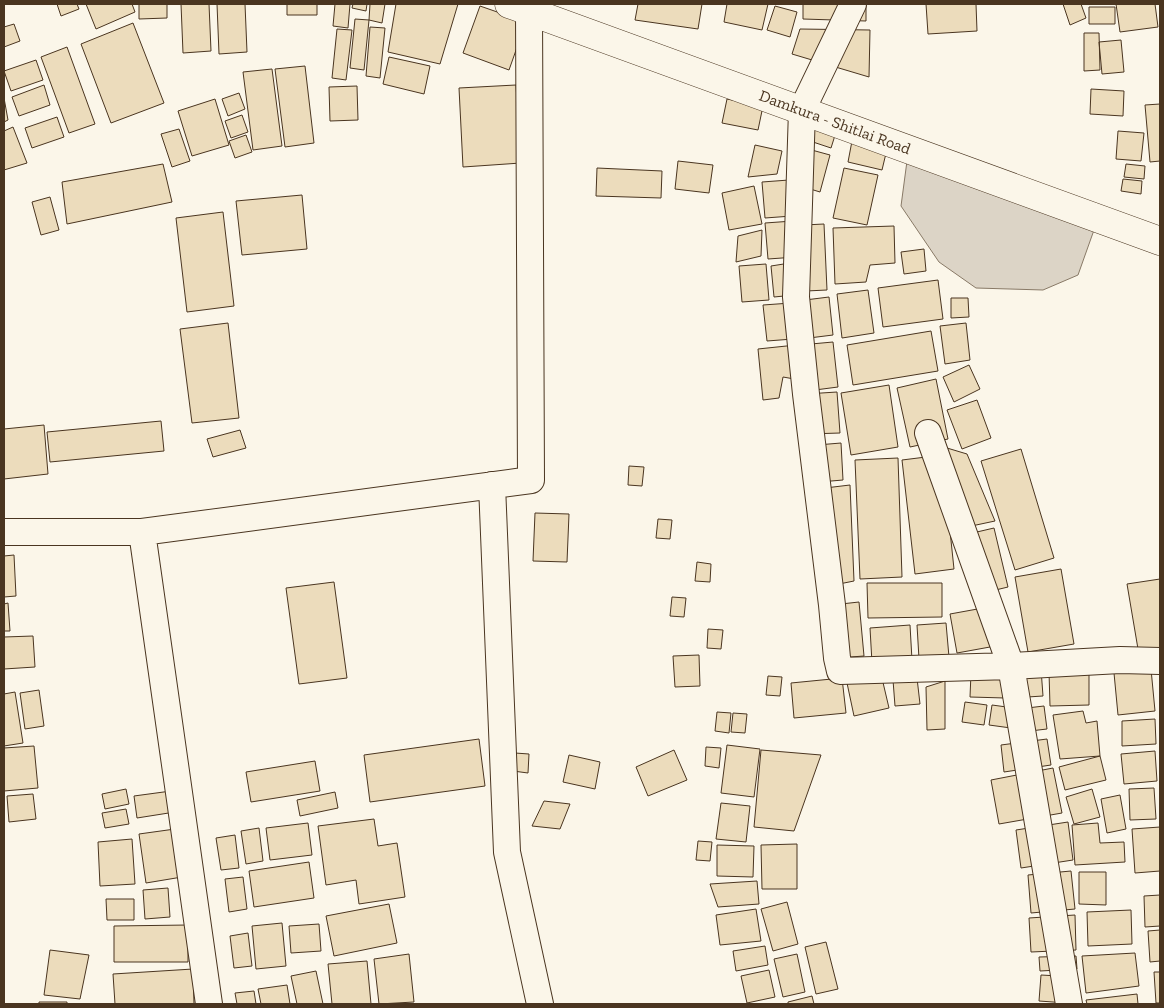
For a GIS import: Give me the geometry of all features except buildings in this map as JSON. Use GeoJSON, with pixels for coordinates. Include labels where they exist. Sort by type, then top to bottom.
{"type":"FeatureCollection","features":[{"type":"Feature","properties":{"kind":"street"},"geometry":{"type":"LineString","coordinates":[[853,4],[802,110],[796,297],[832,605],[836,658],[840,671],[1160,660]]}},
{"type":"Feature","properties":{"kind":"street"},"geometry":{"type":"LineString","coordinates":[[4,532],[142,532],[531,480],[519,7]]}},
{"type":"Feature","properties":{"kind":"street","name":"Damkura - Shitlai Road"},"geometry":{"type":"LineString","coordinates":[[519,7],[1160,241]]}},
{"type":"Feature","properties":{"kind":"street"},"geometry":{"type":"LineString","coordinates":[[928,433],[1010,666],[1069,1004]]}},
{"type":"Feature","properties":{"kind":"street"},"geometry":{"type":"LineString","coordinates":[[492,485],[507,852],[540,1004]]}},
{"type":"Feature","properties":{"kind":"street"},"geometry":{"type":"LineString","coordinates":[[142,532],[209,1004]]}},
{"type":"Feature","properties":{"kind":"shaded area"},"geometry":{"type":"Polygon","coordinates":[[[907,161],[1094,230],[1078,275],[1043,290],[976,288],[939,262],[901,206],[907,161]]]}}]}
